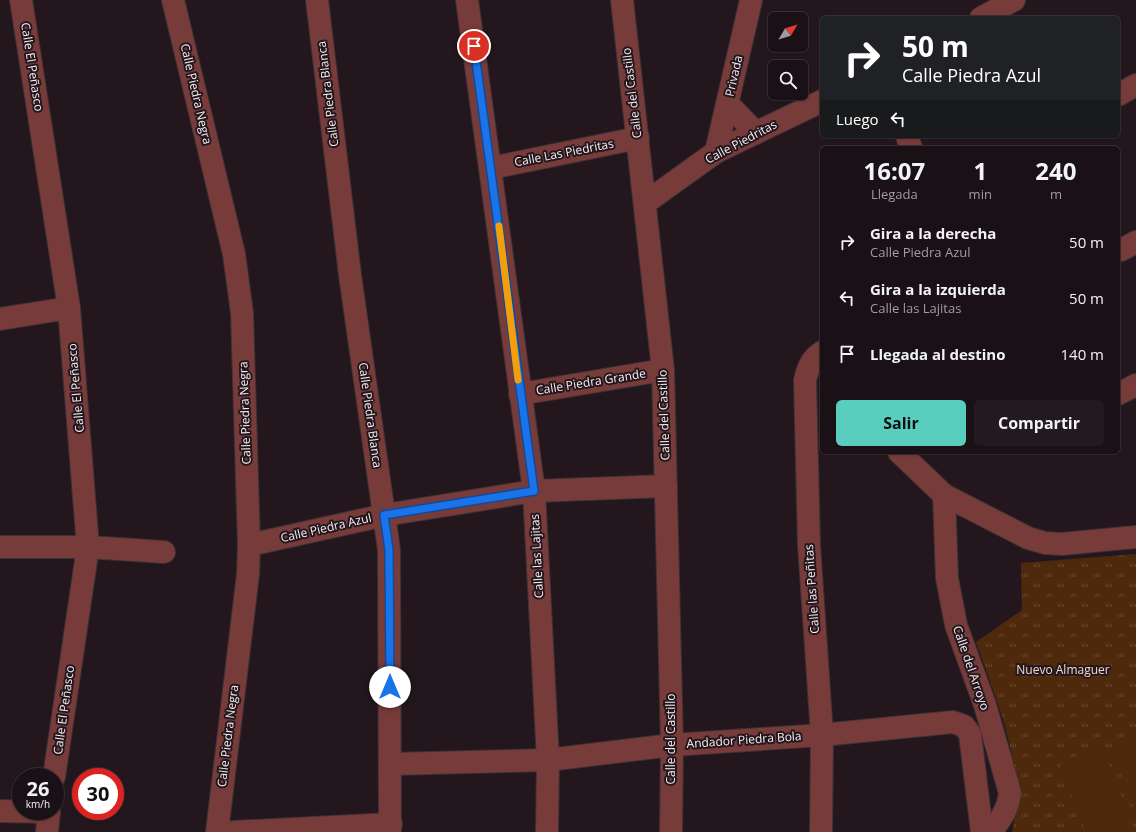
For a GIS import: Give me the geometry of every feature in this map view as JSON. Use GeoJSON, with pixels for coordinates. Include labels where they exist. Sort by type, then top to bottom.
{"type":"FeatureCollection","features":[{"type":"Feature","properties":{"kind":"street","name":"Calle El Peñasco"},"geometry":{"type":"LineString","coordinates":[[21,0],[69,308],[88,547],[55,768]]}},
{"type":"Feature","properties":{"kind":"street","name":"Calle Piedra Negra"},"geometry":{"type":"LineString","coordinates":[[173,0],[234,254],[242,313],[249,545],[248,574],[217,832]]}},
{"type":"Feature","properties":{"kind":"street","name":"Calle Piedra Blanca"},"geometry":{"type":"LineString","coordinates":[[317,0],[350,275],[389,550],[391,828]]}},
{"type":"Feature","properties":{"kind":"street","name":"Calle las Lajitas"},"geometry":{"type":"LineString","coordinates":[[467,0],[491,168],[520,394],[528,437],[534,491],[548,760],[547,830]]}},
{"type":"Feature","properties":{"kind":"street","name":"Calle del Castillo"},"geometry":{"type":"LineString","coordinates":[[622,0],[662,370],[672,745],[671,832]]}},
{"type":"Feature","properties":{"kind":"street","name":"Privada"},"geometry":{"type":"LineString","coordinates":[[716,152],[751,0]]}},
{"type":"Feature","properties":{"kind":"street"},"geometry":{"type":"LineString","coordinates":[[985,16],[1014,0]]}},
{"type":"Feature","properties":{"kind":"street"},"geometry":{"type":"LineString","coordinates":[[1120,94],[1136,85]]}},
{"type":"Feature","properties":{"kind":"street","name":"Calle Piedritas"},"geometry":{"type":"LineString","coordinates":[[645,203],[716,152],[820,102]]}},
{"type":"Feature","properties":{"kind":"street"},"geometry":{"type":"LineString","coordinates":[[728,104],[756,133]]}},
{"type":"Feature","properties":{"kind":"street","name":"Calle Las Piedritas"},"geometry":{"type":"LineString","coordinates":[[491,168],[638,138]]}},
{"type":"Feature","properties":{"kind":"street"},"geometry":{"type":"LineString","coordinates":[[0,320],[69,308]]}},
{"type":"Feature","properties":{"kind":"street","name":"Calle las Peñitas"},"geometry":{"type":"LineString","coordinates":[[820,353],[816,356],[808,367],[805,380],[809,544],[822,735],[821,832]]}},
{"type":"Feature","properties":{"kind":"street","name":"Calle Piedra Grande"},"geometry":{"type":"LineString","coordinates":[[520,394],[662,370]]}},
{"type":"Feature","properties":{"kind":"street"},"geometry":{"type":"LineString","coordinates":[[1120,393],[1136,385]]}},
{"type":"Feature","properties":{"kind":"street"},"geometry":{"type":"LineString","coordinates":[[902,454],[944,495],[1028,538],[1062,544],[1136,536]]}},
{"type":"Feature","properties":{"kind":"street","name":"Calle Piedra Azul"},"geometry":{"type":"LineString","coordinates":[[249,545],[384,515],[534,491],[666,486]]}},
{"type":"Feature","properties":{"kind":"street","name":"Calle del Arroyo"},"geometry":{"type":"LineString","coordinates":[[944,495],[947,578],[956,624],[985,705],[1010,792],[1009,804],[1004,815],[990,832]]}},
{"type":"Feature","properties":{"kind":"street"},"geometry":{"type":"LineString","coordinates":[[0,547],[88,547],[164,552]]}},
{"type":"Feature","properties":{"kind":"street","name":"Andador Piedra Bola"},"geometry":{"type":"LineString","coordinates":[[391,764],[548,760],[672,745],[822,735],[953,722],[964,726],[970,734],[982,832]]}},
{"type":"Feature","properties":{"kind":"street"},"geometry":{"type":"LineString","coordinates":[[0,811],[12,813]]}},
{"type":"Feature","properties":{"kind":"street"},"geometry":{"type":"LineString","coordinates":[[233,832],[391,828]]}},
{"type":"Feature","properties":{"kind":"green space","name":"Nuevo Almaguer"},"geometry":{"type":"Polygon","coordinates":[[[1136,554],[1136,832],[1012,832],[1016,796],[1012,758],[1008,738],[996,698],[976,642],[1022,610],[1021,563],[1136,554]]]}},
{"type":"Feature","properties":{"kind":"green space"},"geometry":{"type":"Polygon","coordinates":[[[1136,739],[1136,812],[1111,749],[1136,739]]]}},
{"type":"Feature","properties":{"kind":"green space"},"geometry":{"type":"Polygon","coordinates":[[[1103,748],[1135,832],[1086,832],[1060,764],[1103,748]]]}},
{"type":"Feature","properties":{"kind":"slow traffic"},"geometry":{"type":"LineString","coordinates":[[499,226],[518,380]]}},
{"type":"Feature","properties":{"kind":"route"},"geometry":{"type":"LineString","coordinates":[[390,687],[389,550],[384,515],[534,491],[528,437],[520,394],[499,225],[474,46]]}}]}
